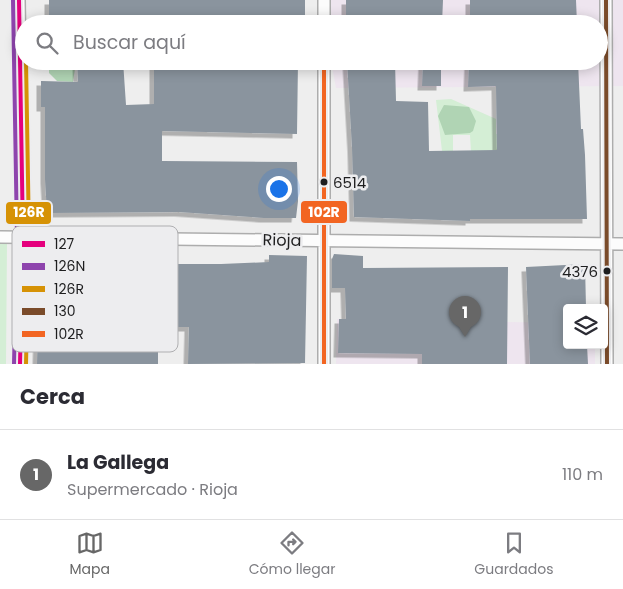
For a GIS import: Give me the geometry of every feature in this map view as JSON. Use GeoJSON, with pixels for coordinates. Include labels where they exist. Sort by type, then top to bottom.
{"type":"FeatureCollection","features":[{"type":"Feature","properties":{"kind":"street"},"geometry":{"type":"LineString","coordinates":[[19,0],[19,15]]}},
{"type":"Feature","properties":{"kind":"street"},"geometry":{"type":"LineString","coordinates":[[324,0],[324,15]]}},
{"type":"Feature","properties":{"kind":"street"},"geometry":{"type":"LineString","coordinates":[[606,0],[606,15]]}},
{"type":"Feature","properties":{"kind":"street"},"geometry":{"type":"LineString","coordinates":[[20,70],[23,226]]}},
{"type":"Feature","properties":{"kind":"street"},"geometry":{"type":"LineString","coordinates":[[324,70],[324,364]]}},
{"type":"Feature","properties":{"kind":"street"},"geometry":{"type":"LineString","coordinates":[[606,70],[607,364]]}},
{"type":"Feature","properties":{"kind":"street","name":"Rioja"},"geometry":{"type":"LineString","coordinates":[[178,239],[623,244]]}},
{"type":"Feature","properties":{"kind":"shaded area"},"geometry":{"type":"Polygon","coordinates":[[[331,0],[623,0],[623,86],[336,88],[333,70],[608,70],[608,15],[327,15],[331,0]]]}},
{"type":"Feature","properties":{"kind":"shaded area"},"geometry":{"type":"Polygon","coordinates":[[[337,319],[563,323],[563,349],[595,349],[595,364],[336,364],[337,319]]]}},
{"type":"Feature","properties":{"kind":"green space"},"geometry":{"type":"Polygon","coordinates":[[[49,70],[75,70],[73,82],[57,81],[49,73],[49,70]]]}},
{"type":"Feature","properties":{"kind":"green space"},"geometry":{"type":"Polygon","coordinates":[[[451,99],[496,119],[496,134],[529,133],[531,150],[471,151],[470,135],[453,135],[453,151],[442,151],[436,100],[451,99]]]}},
{"type":"Feature","properties":{"kind":"green space"},"geometry":{"type":"Polygon","coordinates":[[[444,105],[469,107],[476,121],[473,131],[470,133],[445,135],[438,116],[444,105]]]}},
{"type":"Feature","properties":{"kind":"green space"},"geometry":{"type":"Polygon","coordinates":[[[0,244],[7,244],[6,364],[0,364],[0,244]]]}},
{"type":"Feature","properties":{"kind":"building"},"geometry":{"type":"Polygon","coordinates":[[[49,0],[305,0],[305,15],[49,15],[49,0]]]}},
{"type":"Feature","properties":{"kind":"building"},"geometry":{"type":"Polygon","coordinates":[[[346,0],[443,0],[442,15],[346,15],[346,0]]]}},
{"type":"Feature","properties":{"kind":"building"},"geometry":{"type":"Polygon","coordinates":[[[470,0],[576,0],[577,15],[470,15],[470,0]]]}},
{"type":"Feature","properties":{"kind":"building"},"geometry":{"type":"Polygon","coordinates":[[[77,70],[124,70],[126,105],[154,104],[154,70],[298,70],[297,134],[162,131],[162,161],[297,162],[298,201],[296,218],[264,218],[179,212],[47,213],[45,107],[41,107],[41,81],[78,82],[77,70]]]}},
{"type":"Feature","properties":{"kind":"building"},"geometry":{"type":"Polygon","coordinates":[[[348,70],[395,70],[396,101],[428,102],[429,151],[497,150],[496,86],[468,87],[469,70],[578,70],[581,129],[583,129],[585,155],[587,219],[470,219],[470,221],[354,217],[348,70]]]}},
{"type":"Feature","properties":{"kind":"building"},"geometry":{"type":"Polygon","coordinates":[[[423,70],[441,70],[441,86],[422,86],[423,70]]]}},
{"type":"Feature","properties":{"kind":"building"},"geometry":{"type":"Polygon","coordinates":[[[334,254],[363,256],[363,268],[508,267],[507,364],[422,364],[422,354],[338,353],[339,319],[346,319],[345,288],[332,288],[332,259],[334,254]]]}},
{"type":"Feature","properties":{"kind":"building"},"geometry":{"type":"Polygon","coordinates":[[[269,255],[307,256],[305,363],[188,364],[189,327],[178,327],[178,264],[269,262],[269,255]]]}},
{"type":"Feature","properties":{"kind":"building"},"geometry":{"type":"Polygon","coordinates":[[[585,264],[586,304],[563,304],[563,349],[587,349],[588,364],[530,364],[526,267],[585,264]]]}},
{"type":"Feature","properties":{"kind":"building"},"geometry":{"type":"Polygon","coordinates":[[[37,352],[158,352],[158,364],[37,364],[37,352]]]}},
{"type":"Feature","properties":{"kind":"transit line","name":"126N"},"geometry":{"type":"LineString","coordinates":[[13,0],[17,226]]}},
{"type":"Feature","properties":{"kind":"transit line","name":"127"},"geometry":{"type":"LineString","coordinates":[[19,0],[19,15]]}},
{"type":"Feature","properties":{"kind":"transit line","name":"130"},"geometry":{"type":"LineString","coordinates":[[606,0],[606,15]]}},
{"type":"Feature","properties":{"kind":"transit line","name":"127"},"geometry":{"type":"LineString","coordinates":[[20,70],[23,226]]}},
{"type":"Feature","properties":{"kind":"transit line","name":"126R"},"geometry":{"type":"LineString","coordinates":[[26,70],[29,226]]}},
{"type":"Feature","properties":{"kind":"transit line","name":"102R"},"geometry":{"type":"LineString","coordinates":[[324,70],[324,364]]}},
{"type":"Feature","properties":{"kind":"transit line","name":"130"},"geometry":{"type":"LineString","coordinates":[[606,70],[607,364]]}},
{"type":"Feature","properties":{"kind":"transit line","name":"126N"},"geometry":{"type":"LineString","coordinates":[[14,352],[14,364]]}},
{"type":"Feature","properties":{"kind":"transit line","name":"127"},"geometry":{"type":"LineString","coordinates":[[20,352],[20,364]]}},
{"type":"Feature","properties":{"kind":"transit line","name":"126R"},"geometry":{"type":"LineString","coordinates":[[26,352],[26,364]]}},
{"type":"Feature","properties":{"kind":"place","name":"6514"},"geometry":{"type":"Point","coordinates":[324,182]}},
{"type":"Feature","properties":{"kind":"place","name":"4376"},"geometry":{"type":"Point","coordinates":[607,271]}},
{"type":"Feature","properties":{"kind":"place","name":"La Gallega"},"geometry":{"type":"Point","coordinates":[465,337]}}]}
